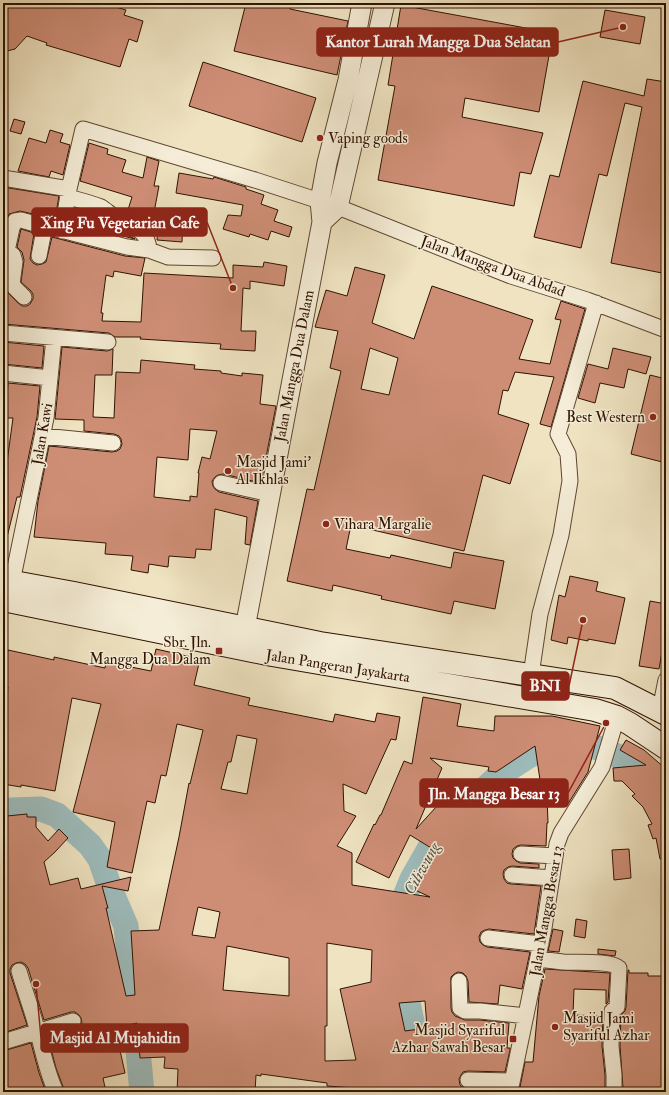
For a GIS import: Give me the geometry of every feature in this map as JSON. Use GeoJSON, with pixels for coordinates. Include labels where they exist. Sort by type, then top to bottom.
{"type":"FeatureCollection","features":[{"type":"Feature","properties":{"kind":"main road","name":"Jalan Pangeran Jayakarta"},"geometry":{"type":"LineString","coordinates":[[6,587],[318,663],[421,679],[595,710],[617,717],[666,748]]}},
{"type":"Feature","properties":{"kind":"main road","name":"Jalan Pangeran Jayakarta"},"geometry":{"type":"LineString","coordinates":[[116,613],[246,628],[320,642],[615,688],[663,712]]}},
{"type":"Feature","properties":{"kind":"street","name":"Jalan Mangga Dua Dalam"},"geometry":{"type":"LineString","coordinates":[[246,628],[322,222],[320,201],[327,163],[348,80],[362,3]]}},
{"type":"Feature","properties":{"kind":"street"},"geometry":{"type":"LineString","coordinates":[[322,222],[338,207],[385,3]]}},
{"type":"Feature","properties":{"kind":"street","name":"Jalan Mangga Dua Abdad"},"geometry":{"type":"LineString","coordinates":[[69,193],[83,129],[255,180],[338,207],[511,276],[596,303],[666,330]]}},
{"type":"Feature","properties":{"kind":"street"},"geometry":{"type":"LineString","coordinates":[[3,178],[69,193],[102,208],[115,218],[134,226],[142,233],[149,241],[149,250]]}},
{"type":"Feature","properties":{"kind":"street"},"geometry":{"type":"LineString","coordinates":[[62,230],[69,193]]}},
{"type":"Feature","properties":{"kind":"street"},"geometry":{"type":"LineString","coordinates":[[24,298],[12,284],[15,262],[13,255],[5,251],[15,221],[21,220],[127,247],[149,250],[168,256],[213,258]]}},
{"type":"Feature","properties":{"kind":"street"},"geometry":{"type":"LineString","coordinates":[[39,256],[46,227]]}},
{"type":"Feature","properties":{"kind":"street"},"geometry":{"type":"LineString","coordinates":[[531,675],[540,614],[561,535],[570,481],[568,454],[558,434],[596,303]]}},
{"type":"Feature","properties":{"kind":"street"},"geometry":{"type":"LineString","coordinates":[[3,333],[108,342]]}},
{"type":"Feature","properties":{"kind":"street","name":"Jalan Kawi"},"geometry":{"type":"LineString","coordinates":[[6,587],[43,436],[54,338]]}},
{"type":"Feature","properties":{"kind":"street"},"geometry":{"type":"LineString","coordinates":[[3,373],[50,378]]}},
{"type":"Feature","properties":{"kind":"street"},"geometry":{"type":"LineString","coordinates":[[43,436],[113,442]]}},
{"type":"Feature","properties":{"kind":"street"},"geometry":{"type":"LineString","coordinates":[[222,483],[270,494]]}},
{"type":"Feature","properties":{"kind":"street"},"geometry":{"type":"LineString","coordinates":[[663,712],[666,680]]}},
{"type":"Feature","properties":{"kind":"street","name":"Jalan Mangga Besar 13"},"geometry":{"type":"LineString","coordinates":[[511,1086],[541,944],[555,856],[561,833],[602,767],[617,717]]}},
{"type":"Feature","properties":{"kind":"street"},"geometry":{"type":"LineString","coordinates":[[521,854],[555,856]]}},
{"type":"Feature","properties":{"kind":"street"},"geometry":{"type":"LineString","coordinates":[[512,875],[552,878]]}},
{"type":"Feature","properties":{"kind":"street"},"geometry":{"type":"LineString","coordinates":[[488,938],[541,944]]}},
{"type":"Feature","properties":{"kind":"street"},"geometry":{"type":"LineString","coordinates":[[538,959],[564,962],[614,964],[619,968],[617,1007],[612,1012],[611,1046],[614,1092]]}},
{"type":"Feature","properties":{"kind":"street"},"geometry":{"type":"LineString","coordinates":[[19,972],[38,1033],[51,1082],[56,1092]]}},
{"type":"Feature","properties":{"kind":"street"},"geometry":{"type":"LineString","coordinates":[[460,981],[460,1008],[465,1012],[480,1011],[526,1016]]}},
{"type":"Feature","properties":{"kind":"street"},"geometry":{"type":"LineString","coordinates":[[3,1042],[38,1033],[73,1021]]}},
{"type":"Feature","properties":{"kind":"street"},"geometry":{"type":"LineString","coordinates":[[468,1080],[511,1086]]}},
{"type":"Feature","properties":{"kind":"building"},"geometry":{"type":"Polygon","coordinates":[[[3,3],[43,3],[52,6],[53,3],[102,3],[126,10],[124,15],[143,21],[137,42],[129,39],[120,67],[46,45],[47,43],[27,36],[15,49],[3,52],[3,3]]]}},
{"type":"Feature","properties":{"kind":"building"},"geometry":{"type":"Polygon","coordinates":[[[246,3],[291,3],[290,9],[348,21],[337,75],[234,51],[246,3]]]}},
{"type":"Feature","properties":{"kind":"building"},"geometry":{"type":"Polygon","coordinates":[[[401,5],[553,33],[539,112],[465,98],[462,117],[543,133],[531,174],[520,172],[514,206],[378,180],[395,86],[388,85],[401,5]]]}},
{"type":"Feature","properties":{"kind":"building"},"geometry":{"type":"Polygon","coordinates":[[[605,10],[645,17],[640,44],[600,37],[605,10]]]}},
{"type":"Feature","properties":{"kind":"building"},"geometry":{"type":"Polygon","coordinates":[[[203,62],[316,98],[302,142],[189,106],[203,62]]]}},
{"type":"Feature","properties":{"kind":"building"},"geometry":{"type":"Polygon","coordinates":[[[647,79],[666,82],[666,253],[662,273],[611,263],[642,107],[625,103],[607,176],[599,174],[581,248],[534,237],[550,175],[559,177],[583,81],[644,96],[647,79]]]}},
{"type":"Feature","properties":{"kind":"building"},"geometry":{"type":"Polygon","coordinates":[[[14,119],[25,122],[21,134],[10,131],[14,119]]]}},
{"type":"Feature","properties":{"kind":"building"},"geometry":{"type":"Polygon","coordinates":[[[50,130],[63,134],[60,142],[70,145],[63,175],[51,171],[49,177],[18,171],[29,138],[46,143],[50,130]]]}},
{"type":"Feature","properties":{"kind":"building"},"geometry":{"type":"Polygon","coordinates":[[[89,143],[108,149],[107,154],[126,160],[122,172],[143,178],[147,157],[159,161],[154,186],[159,186],[153,218],[127,213],[132,197],[80,181],[89,143]]]}},
{"type":"Feature","properties":{"kind":"building"},"geometry":{"type":"Polygon","coordinates":[[[179,173],[213,179],[214,177],[246,187],[246,189],[264,195],[261,204],[278,210],[274,221],[292,227],[289,237],[271,231],[268,240],[250,234],[249,237],[223,229],[228,215],[241,216],[243,205],[176,193],[179,173]]]}},
{"type":"Feature","properties":{"kind":"building"},"geometry":{"type":"Polygon","coordinates":[[[3,187],[59,196],[55,219],[20,211],[9,214],[3,227],[3,187]]]}},
{"type":"Feature","properties":{"kind":"building"},"geometry":{"type":"Polygon","coordinates":[[[159,212],[183,213],[182,242],[157,240],[159,212]]]}},
{"type":"Feature","properties":{"kind":"building"},"geometry":{"type":"Polygon","coordinates":[[[91,222],[111,226],[135,239],[91,228],[91,222]]]}},
{"type":"Feature","properties":{"kind":"building"},"geometry":{"type":"Polygon","coordinates":[[[21,229],[34,233],[30,259],[37,265],[46,262],[52,237],[125,256],[145,258],[141,276],[114,271],[113,277],[106,275],[101,313],[103,313],[102,321],[141,322],[144,273],[233,278],[233,265],[263,267],[264,262],[287,266],[284,286],[250,281],[250,289],[243,288],[241,331],[256,331],[255,351],[220,349],[221,344],[140,339],[141,337],[115,337],[109,333],[3,324],[3,283],[8,293],[18,303],[22,306],[27,306],[30,304],[33,299],[33,294],[21,282],[24,260],[22,252],[17,247],[21,229]]]}},
{"type":"Feature","properties":{"kind":"building"},"geometry":{"type":"Polygon","coordinates":[[[3,260],[6,263],[3,283],[3,260]]]}},
{"type":"Feature","properties":{"kind":"building"},"geometry":{"type":"Polygon","coordinates":[[[355,267],[385,275],[372,323],[414,339],[432,286],[533,320],[519,359],[550,364],[561,320],[555,319],[561,301],[585,309],[551,427],[540,424],[554,377],[515,372],[508,391],[503,390],[498,414],[529,424],[510,484],[483,475],[464,551],[351,525],[346,549],[390,558],[391,555],[451,568],[454,552],[504,561],[495,609],[454,601],[451,614],[381,599],[382,596],[333,585],[332,591],[287,581],[307,489],[314,490],[341,371],[330,368],[338,331],[315,327],[326,290],[347,296],[355,267]],[[370,348],[361,389],[389,395],[398,358],[370,348]]]}},
{"type":"Feature","properties":{"kind":"building"},"geometry":{"type":"Polygon","coordinates":[[[3,342],[44,346],[42,368],[3,364],[3,342]]]}},
{"type":"Feature","properties":{"kind":"building"},"geometry":{"type":"Polygon","coordinates":[[[62,347],[107,351],[113,349],[112,375],[95,375],[93,417],[114,418],[116,372],[140,373],[141,360],[195,365],[194,369],[221,371],[221,373],[242,376],[242,373],[263,375],[260,404],[276,406],[261,483],[223,474],[218,475],[212,481],[213,486],[219,492],[258,501],[250,545],[245,544],[247,517],[215,509],[211,550],[196,549],[195,558],[169,556],[168,567],[149,564],[148,573],[131,570],[133,556],[105,554],[106,543],[34,537],[38,501],[49,446],[112,452],[120,449],[122,444],[119,436],[114,434],[84,431],[84,420],[55,419],[62,347]],[[190,429],[188,460],[157,457],[154,497],[190,501],[190,496],[197,497],[198,473],[202,457],[210,459],[217,431],[190,429]]]}},
{"type":"Feature","properties":{"kind":"building"},"geometry":{"type":"Polygon","coordinates":[[[613,348],[651,357],[646,374],[628,369],[624,388],[600,383],[595,403],[578,398],[588,364],[608,369],[613,348]]]}},
{"type":"Feature","properties":{"kind":"building","name":"Best Western"},"geometry":{"type":"Polygon","coordinates":[[[650,375],[666,379],[666,463],[631,454],[650,375]]]}},
{"type":"Feature","properties":{"kind":"building"},"geometry":{"type":"Polygon","coordinates":[[[8,383],[40,386],[37,417],[20,497],[17,497],[7,537],[3,537],[3,472],[5,461],[7,462],[13,418],[5,418],[8,383]]]}},
{"type":"Feature","properties":{"kind":"building"},"geometry":{"type":"Polygon","coordinates":[[[570,576],[598,582],[596,591],[625,598],[615,644],[568,637],[567,644],[551,640],[559,595],[565,597],[570,576]]]}},
{"type":"Feature","properties":{"kind":"building"},"geometry":{"type":"Polygon","coordinates":[[[650,601],[666,604],[666,629],[659,669],[639,666],[650,601]]]}},
{"type":"Feature","properties":{"kind":"building"},"geometry":{"type":"Polygon","coordinates":[[[156,649],[200,659],[194,685],[250,698],[248,705],[333,722],[335,714],[375,722],[377,713],[400,717],[396,740],[391,739],[366,794],[343,784],[344,811],[356,816],[337,846],[352,853],[352,885],[430,897],[415,890],[436,851],[410,835],[389,878],[356,862],[374,824],[375,825],[381,815],[404,761],[412,764],[423,697],[461,704],[457,726],[494,731],[495,716],[552,716],[600,726],[588,772],[566,807],[547,795],[548,823],[546,846],[521,845],[513,849],[513,858],[516,861],[520,863],[539,864],[539,868],[512,866],[504,870],[504,879],[507,883],[541,886],[534,934],[489,929],[481,932],[479,937],[480,942],[487,947],[530,952],[522,989],[500,985],[498,1004],[469,1002],[468,981],[466,976],[463,973],[458,972],[451,977],[451,1008],[455,1016],[465,1020],[509,1023],[507,1048],[510,1048],[510,1050],[505,1072],[468,1071],[463,1072],[459,1079],[460,1085],[464,1088],[501,1090],[501,1092],[477,1092],[477,1090],[454,1090],[454,1092],[368,1091],[368,1089],[327,1086],[327,1083],[261,1074],[261,1076],[256,1075],[255,1092],[177,1092],[178,1069],[164,1068],[165,1057],[140,1058],[137,1023],[115,1028],[125,1073],[103,1078],[106,1092],[65,1092],[56,1068],[48,1038],[76,1029],[82,1023],[81,1018],[75,1012],[71,1012],[44,1020],[28,968],[21,962],[12,965],[10,973],[27,1025],[3,1033],[3,820],[7,819],[7,816],[27,814],[27,817],[36,817],[36,827],[48,841],[59,829],[68,838],[44,862],[50,885],[78,878],[81,889],[131,877],[128,891],[102,886],[126,996],[135,995],[131,931],[159,930],[189,783],[190,784],[203,730],[177,724],[166,776],[161,775],[155,803],[147,801],[132,873],[107,867],[115,822],[73,812],[101,704],[72,698],[55,791],[21,785],[21,787],[3,784],[3,707],[4,708],[8,687],[3,686],[3,673],[8,650],[54,660],[54,657],[105,668],[106,662],[151,671],[156,649]],[[237,735],[231,762],[228,762],[221,789],[247,794],[257,739],[237,735]],[[535,746],[496,772],[488,771],[489,767],[430,758],[442,768],[416,829],[458,783],[479,802],[492,788],[531,785],[526,782],[540,780],[535,746]],[[198,907],[192,935],[215,938],[220,912],[198,907]],[[327,943],[327,1026],[325,1026],[325,1061],[356,1060],[340,989],[371,982],[372,950],[327,943]],[[227,946],[223,990],[289,996],[289,958],[227,946]],[[425,1001],[399,1003],[405,1031],[427,1028],[425,1001]]]}},
{"type":"Feature","properties":{"kind":"building"},"geometry":{"type":"Polygon","coordinates":[[[626,740],[644,750],[666,769],[666,859],[660,859],[656,838],[653,839],[648,825],[652,824],[643,807],[632,796],[635,794],[622,781],[614,781],[613,768],[646,765],[620,750],[626,740]]]}},
{"type":"Feature","properties":{"kind":"building"},"geometry":{"type":"Polygon","coordinates":[[[629,849],[631,878],[614,880],[612,850],[629,849]]]}},
{"type":"Feature","properties":{"kind":"building"},"geometry":{"type":"Polygon","coordinates":[[[576,919],[587,921],[585,938],[574,936],[576,919]]]}},
{"type":"Feature","properties":{"kind":"building"},"geometry":{"type":"Polygon","coordinates":[[[553,929],[563,931],[559,952],[548,951],[553,929]]]}},
{"type":"Feature","properties":{"kind":"building"},"geometry":{"type":"Polygon","coordinates":[[[598,949],[616,951],[615,956],[598,954],[598,949]]]}},
{"type":"Feature","properties":{"kind":"building"},"geometry":{"type":"Polygon","coordinates":[[[545,969],[610,973],[608,1002],[606,1004],[606,990],[574,989],[573,1015],[603,1016],[602,1046],[605,1092],[519,1092],[525,1062],[533,1062],[539,996],[545,969]]]}},
{"type":"Feature","properties":{"kind":"building"},"geometry":{"type":"Polygon","coordinates":[[[628,970],[629,973],[648,973],[648,976],[666,976],[666,1092],[638,1092],[638,1088],[623,1088],[620,1046],[621,1015],[625,1011],[626,1007],[628,970]]]}},
{"type":"Feature","properties":{"kind":"building"},"geometry":{"type":"Polygon","coordinates":[[[31,1043],[46,1092],[3,1092],[3,1051],[31,1043]]]}},
{"type":"Feature","properties":{"kind":"waterway","name":"Ciliwung"},"geometry":{"type":"LineString","coordinates":[[404,926],[404,899],[412,879],[432,844],[461,811],[501,774],[527,757],[551,744],[590,745],[630,761],[652,782],[666,809]]}},
{"type":"Feature","properties":{"kind":"waterway","name":"Ciliwung"},"geometry":{"type":"LineString","coordinates":[[3,812],[11,810],[41,809],[57,815],[90,845],[100,859],[111,891],[126,926],[142,1092]]}},
{"type":"Feature","properties":{"kind":"waterway","name":"Ciliwung"},"geometry":{"type":"LineString","coordinates":[[403,968],[403,979],[423,1073],[424,1092]]}},
{"type":"Feature","properties":{"kind":"place","name":"Kantor Lurah Mangga Dua Selatan"},"geometry":{"type":"Point","coordinates":[623,27]}},
{"type":"Feature","properties":{"kind":"place","name":"Vaping goods"},"geometry":{"type":"Point","coordinates":[320,138]}},
{"type":"Feature","properties":{"kind":"place","name":"Xing Fu Vegetarian Cafe"},"geometry":{"type":"Point","coordinates":[233,288]}},
{"type":"Feature","properties":{"kind":"place","name":"Best Western"},"geometry":{"type":"Point","coordinates":[653,417]}},
{"type":"Feature","properties":{"kind":"place","name":"Masjid Jami' Al Ikhlas"},"geometry":{"type":"Point","coordinates":[228,471]}},
{"type":"Feature","properties":{"kind":"place","name":"Vihara Margalie"},"geometry":{"type":"Point","coordinates":[326,524]}},
{"type":"Feature","properties":{"kind":"place","name":"BNI"},"geometry":{"type":"Point","coordinates":[583,620]}},
{"type":"Feature","properties":{"kind":"place","name":"Sbr. Jln. Mangga Dua Dalam"},"geometry":{"type":"Point","coordinates":[219,651]}},
{"type":"Feature","properties":{"kind":"place","name":"Jln. Mangga Besar 13"},"geometry":{"type":"Point","coordinates":[606,723]}},
{"type":"Feature","properties":{"kind":"place","name":"Masjid Al Mujahidin"},"geometry":{"type":"Point","coordinates":[36,984]}},
{"type":"Feature","properties":{"kind":"place","name":"Masjid Jami Syariful Azhar"},"geometry":{"type":"Point","coordinates":[555,1027]}},
{"type":"Feature","properties":{"kind":"place","name":"Masjid Syariful Azhar Sawah Besar"},"geometry":{"type":"Point","coordinates":[513,1039]}}]}
